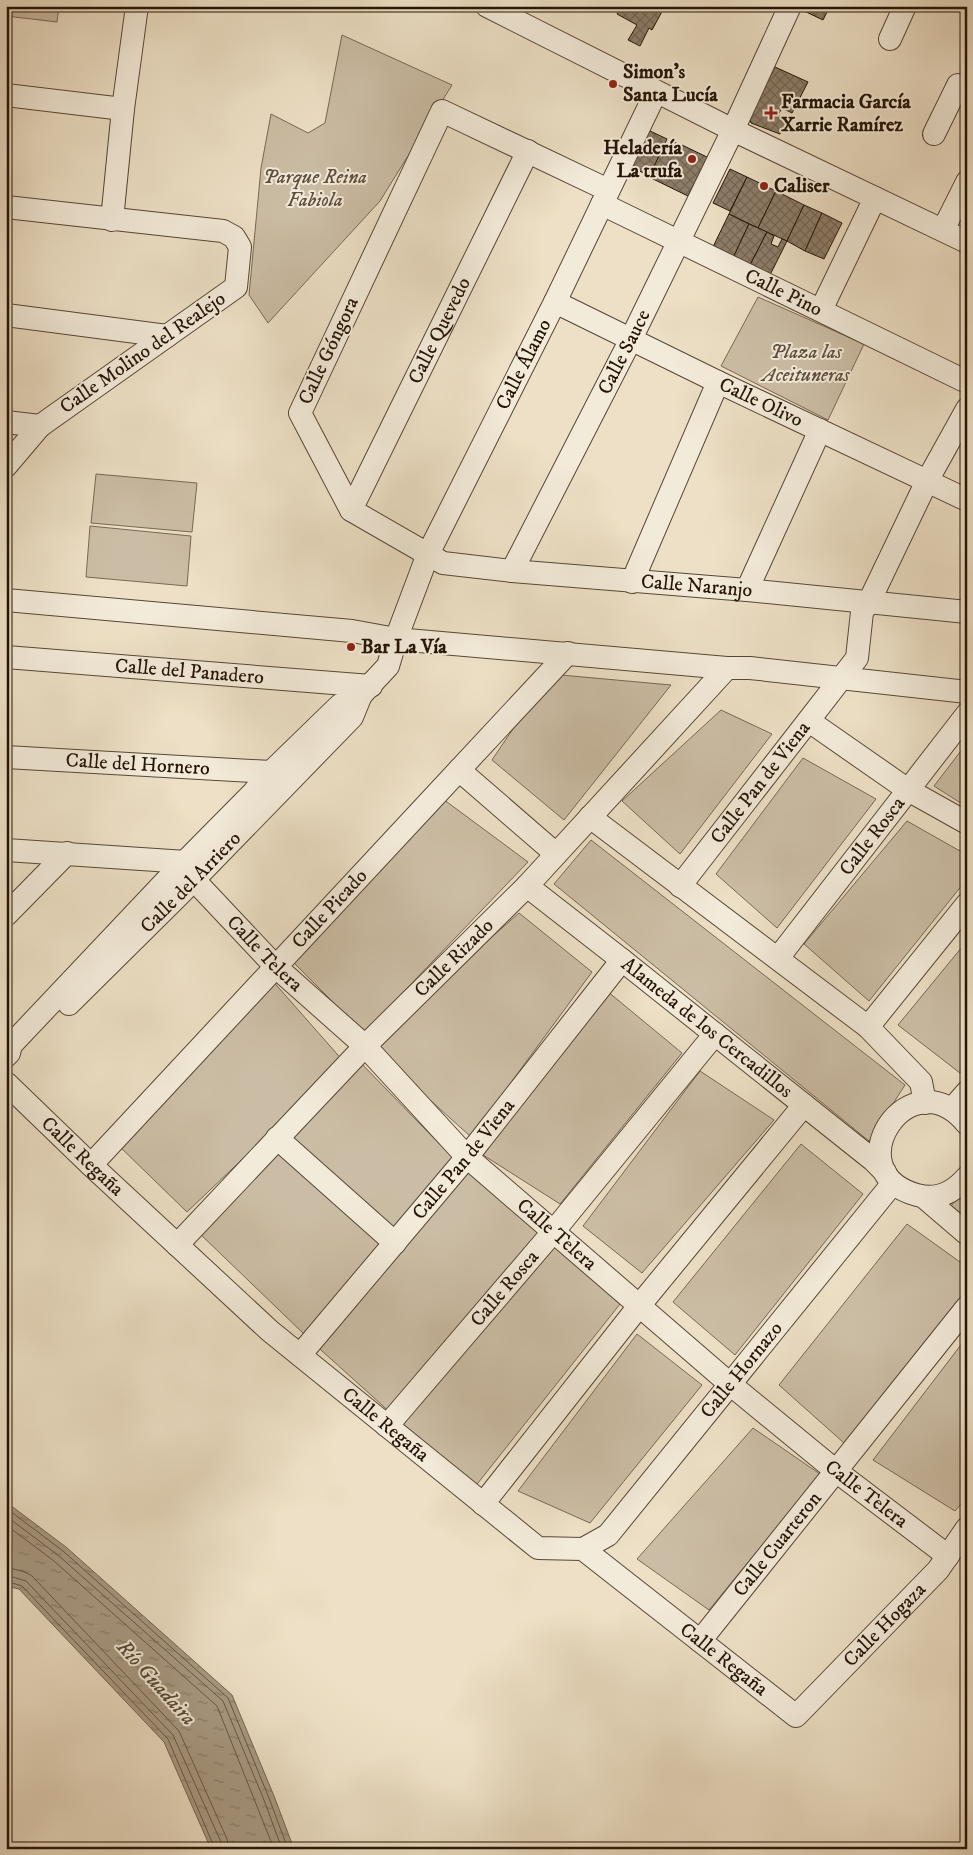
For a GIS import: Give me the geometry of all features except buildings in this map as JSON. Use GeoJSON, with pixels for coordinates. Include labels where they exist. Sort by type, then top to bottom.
{"type":"FeatureCollection","features":[{"type":"Feature","properties":{"kind":"street"},"geometry":{"type":"LineString","coordinates":[[6,207],[112,220],[136,6]]}},
{"type":"Feature","properties":{"kind":"street"},"geometry":{"type":"LineString","coordinates":[[487,6],[656,92],[967,242]]}},
{"type":"Feature","properties":{"kind":"street","name":"Calle Sauce"},"geometry":{"type":"LineString","coordinates":[[512,571],[631,339],[734,130],[790,6]]}},
{"type":"Feature","properties":{"kind":"street"},"geometry":{"type":"LineString","coordinates":[[890,39],[905,6]]}},
{"type":"Feature","properties":{"kind":"street"},"geometry":{"type":"LineString","coordinates":[[934,134],[958,85]]}},
{"type":"Feature","properties":{"kind":"street","name":"Calle Álamo"},"geometry":{"type":"LineString","coordinates":[[396,639],[428,554],[555,302],[656,92]]}},
{"type":"Feature","properties":{"kind":"street"},"geometry":{"type":"LineString","coordinates":[[6,95],[123,110]]}},
{"type":"Feature","properties":{"kind":"street","name":"Calle Pino"},"geometry":{"type":"LineString","coordinates":[[442,110],[528,151],[678,242],[967,382]]}},
{"type":"Feature","properties":{"kind":"street","name":"Calle Góngora"},"geometry":{"type":"LineString","coordinates":[[351,510],[300,413],[442,110]]}},
{"type":"Feature","properties":{"kind":"street","name":"Calle Quevedo"},"geometry":{"type":"LineString","coordinates":[[351,510],[528,151]]}},
{"type":"Feature","properties":{"kind":"street"},"geometry":{"type":"LineString","coordinates":[[943,230],[967,182]]}},
{"type":"Feature","properties":{"kind":"street"},"geometry":{"type":"LineString","coordinates":[[821,310],[875,198]]}},
{"type":"Feature","properties":{"kind":"street","name":"Calle Molino del Realejo"},"geometry":{"type":"LineString","coordinates":[[6,466],[40,426],[236,287],[240,248],[234,238],[223,232],[112,220]]}},
{"type":"Feature","properties":{"kind":"street","name":"Calle Olivo"},"geometry":{"type":"LineString","coordinates":[[555,302],[718,382],[967,500]]}},
{"type":"Feature","properties":{"kind":"street"},"geometry":{"type":"LineString","coordinates":[[6,315],[167,336]]}},
{"type":"Feature","properties":{"kind":"street"},"geometry":{"type":"LineString","coordinates":[[632,582],[718,382]]}},
{"type":"Feature","properties":{"kind":"street","name":"Calle Pan de Viena"},"geometry":{"type":"LineString","coordinates":[[680,886],[857,658],[862,612],[869,602],[928,481],[967,409]]}},
{"type":"Feature","properties":{"kind":"street"},"geometry":{"type":"LineString","coordinates":[[6,422],[40,426]]}},
{"type":"Feature","properties":{"kind":"street"},"geometry":{"type":"LineString","coordinates":[[747,590],[820,430]]}},
{"type":"Feature","properties":{"kind":"street"},"geometry":{"type":"LineString","coordinates":[[351,510],[428,554]]}},
{"type":"Feature","properties":{"kind":"street","name":"Calle Naranjo"},"geometry":{"type":"LineString","coordinates":[[428,554],[443,563],[512,571],[747,590],[967,612]]}},
{"type":"Feature","properties":{"kind":"street"},"geometry":{"type":"LineString","coordinates":[[6,600],[352,631],[396,639],[727,668],[750,668],[967,692]]}},
{"type":"Feature","properties":{"kind":"street","name":"Calle del Arriero"},"geometry":{"type":"LineString","coordinates":[[7,1057],[11,1045],[352,717],[366,690],[388,666],[396,639]]}},
{"type":"Feature","properties":{"kind":"street","name":"Calle Picado"},"geometry":{"type":"LineString","coordinates":[[91,1165],[568,653]]}},
{"type":"Feature","properties":{"kind":"street","name":"Calle del Panadero"},"geometry":{"type":"LineString","coordinates":[[6,657],[366,690]]}},
{"type":"Feature","properties":{"kind":"street","name":"Calle Rizado"},"geometry":{"type":"LineString","coordinates":[[177,1244],[365,1046],[526,886],[727,668]]}},
{"type":"Feature","properties":{"kind":"street","name":"Calle del Arriero"},"geometry":{"type":"LineString","coordinates":[[190,871],[271,772],[340,705],[366,690]]}},
{"type":"Feature","properties":{"kind":"street","name":"Calle Rosca"},"geometry":{"type":"LineString","coordinates":[[778,958],[967,714]]}},
{"type":"Feature","properties":{"kind":"street"},"geometry":{"type":"LineString","coordinates":[[809,721],[908,790],[967,823]]}},
{"type":"Feature","properties":{"kind":"street","name":"Calle del Hornero"},"geometry":{"type":"LineString","coordinates":[[6,757],[271,772]]}},
{"type":"Feature","properties":{"kind":"street"},"geometry":{"type":"LineString","coordinates":[[458,770],[556,854]]}},
{"type":"Feature","properties":{"kind":"street"},"geometry":{"type":"LineString","coordinates":[[590,817],[868,1027],[921,1082],[925,1103]]}},
{"type":"Feature","properties":{"kind":"street"},"geometry":{"type":"LineString","coordinates":[[6,850],[67,853],[190,871]]}},
{"type":"Feature","properties":{"kind":"street"},"geometry":{"type":"LineString","coordinates":[[6,916],[67,853]]}},
{"type":"Feature","properties":{"kind":"street","name":"Calle Telera"},"geometry":{"type":"LineString","coordinates":[[190,871],[276,967],[365,1046],[467,1157],[730,1384],[836,1471],[948,1556]]}},
{"type":"Feature","properties":{"kind":"street","name":"Alameda de los Cercadillos"},"geometry":{"type":"LineString","coordinates":[[526,886],[716,1034],[873,1160],[906,1192],[925,1198]]}},
{"type":"Feature","properties":{"kind":"street"},"geometry":{"type":"LineString","coordinates":[[868,1027],[967,904]]}},
{"type":"Feature","properties":{"kind":"street","name":"Calle Pan de Viena"},"geometry":{"type":"LineString","coordinates":[[300,1355],[467,1157],[622,960]]}},
{"type":"Feature","properties":{"kind":"street","name":"Calle Rosca"},"geometry":{"type":"LineString","coordinates":[[387,1426],[553,1232],[716,1034]]}},
{"type":"Feature","properties":{"kind":"street"},"geometry":{"type":"LineString","coordinates":[[6,1079],[9,1072],[7,1057]]}},
{"type":"Feature","properties":{"kind":"street","name":"Calle Regaña"},"geometry":{"type":"LineString","coordinates":[[6,1083],[91,1165],[270,1331],[483,1504],[538,1548],[583,1549],[796,1716]]}},
{"type":"Feature","properties":{"kind":"street"},"geometry":{"type":"LineString","coordinates":[[889,1177],[880,1158],[881,1141],[885,1129],[895,1116],[909,1106],[925,1103],[936,1104],[959,1117],[967,1092]]}},
{"type":"Feature","properties":{"kind":"street"},"geometry":{"type":"LineString","coordinates":[[483,1504],[639,1306],[804,1106]]}},
{"type":"Feature","properties":{"kind":"street"},"geometry":{"type":"LineString","coordinates":[[277,1138],[395,1243]]}},
{"type":"Feature","properties":{"kind":"street"},"geometry":{"type":"LineString","coordinates":[[925,1198],[942,1196],[958,1187],[967,1176]]}},
{"type":"Feature","properties":{"kind":"street","name":"Calle Hornazo"},"geometry":{"type":"LineString","coordinates":[[583,1549],[608,1535],[730,1384],[889,1177]]}},
{"type":"Feature","properties":{"kind":"street"},"geometry":{"type":"LineString","coordinates":[[925,1198],[967,1234]]}},
{"type":"Feature","properties":{"kind":"street","name":"Calle Cuarteron"},"geometry":{"type":"LineString","coordinates":[[700,1641],[967,1307]]}},
{"type":"Feature","properties":{"kind":"street","name":"Calle Hogaza"},"geometry":{"type":"LineString","coordinates":[[796,1716],[938,1570],[967,1528]]}},
{"type":"Feature","properties":{"kind":"green space"},"geometry":{"type":"Polygon","coordinates":[[[6,6],[59,6],[57,22],[6,16],[6,6]]]}},
{"type":"Feature","properties":{"kind":"green space","name":"Parque Reina Fabiola"},"geometry":{"type":"Polygon","coordinates":[[[342,35],[452,85],[380,201],[268,323],[249,295],[261,168],[271,114],[308,133],[325,123],[342,35]]]}},
{"type":"Feature","properties":{"kind":"green space","name":"Plaza las Aceituneras"},"geometry":{"type":"Polygon","coordinates":[[[758,297],[864,344],[828,420],[721,366],[758,297]]]}},
{"type":"Feature","properties":{"kind":"green space"},"geometry":{"type":"Polygon","coordinates":[[[96,474],[197,483],[192,532],[91,523],[96,474]]]}},
{"type":"Feature","properties":{"kind":"green space"},"geometry":{"type":"Polygon","coordinates":[[[90,526],[191,536],[187,586],[86,577],[90,526]]]}},
{"type":"Feature","properties":{"kind":"green space"},"geometry":{"type":"Polygon","coordinates":[[[550,674],[671,685],[564,820],[492,760],[550,674]]]}},
{"type":"Feature","properties":{"kind":"green space"},"geometry":{"type":"Polygon","coordinates":[[[721,710],[772,734],[680,854],[622,801],[721,710]]]}},
{"type":"Feature","properties":{"kind":"green space"},"geometry":{"type":"Polygon","coordinates":[[[967,743],[967,807],[934,786],[967,743]]]}},
{"type":"Feature","properties":{"kind":"green space"},"geometry":{"type":"Polygon","coordinates":[[[803,758],[876,799],[777,928],[716,874],[803,758]]]}},
{"type":"Feature","properties":{"kind":"green space"},"geometry":{"type":"Polygon","coordinates":[[[443,799],[528,862],[364,1033],[289,958],[443,799]]]}},
{"type":"Feature","properties":{"kind":"green space"},"geometry":{"type":"Polygon","coordinates":[[[907,821],[967,855],[967,879],[869,1001],[804,944],[907,821]]]}},
{"type":"Feature","properties":{"kind":"green space"},"geometry":{"type":"Polygon","coordinates":[[[591,840],[905,1085],[869,1141],[554,884],[591,840]]]}},
{"type":"Feature","properties":{"kind":"green space"},"geometry":{"type":"Polygon","coordinates":[[[519,913],[592,972],[471,1137],[369,1045],[519,913]]]}},
{"type":"Feature","properties":{"kind":"green space"},"geometry":{"type":"Polygon","coordinates":[[[967,941],[967,1064],[960,1073],[898,1025],[967,941]]]}},
{"type":"Feature","properties":{"kind":"green space"},"geometry":{"type":"Polygon","coordinates":[[[271,979],[344,1062],[187,1212],[117,1144],[271,979]]]}},
{"type":"Feature","properties":{"kind":"green space"},"geometry":{"type":"Polygon","coordinates":[[[607,991],[682,1053],[560,1204],[480,1153],[607,991]]]}},
{"type":"Feature","properties":{"kind":"green space"},"geometry":{"type":"Polygon","coordinates":[[[357,1059],[454,1159],[305,1335],[196,1230],[357,1059]]]}},
{"type":"Feature","properties":{"kind":"green space"},"geometry":{"type":"Polygon","coordinates":[[[700,1071],[774,1120],[642,1273],[583,1226],[700,1071]]]}},
{"type":"Feature","properties":{"kind":"green space"},"geometry":{"type":"Polygon","coordinates":[[[801,1144],[863,1194],[735,1355],[673,1302],[801,1144]]]}},
{"type":"Feature","properties":{"kind":"green space"},"geometry":{"type":"Polygon","coordinates":[[[462,1161],[620,1304],[474,1488],[311,1341],[462,1161]]]}},
{"type":"Feature","properties":{"kind":"green space"},"geometry":{"type":"Polygon","coordinates":[[[967,1187],[967,1233],[944,1214],[967,1187]]]}},
{"type":"Feature","properties":{"kind":"green space"},"geometry":{"type":"Polygon","coordinates":[[[907,1224],[967,1267],[967,1290],[844,1443],[779,1385],[907,1224]]]}},
{"type":"Feature","properties":{"kind":"green space"},"geometry":{"type":"Polygon","coordinates":[[[637,1334],[702,1385],[590,1523],[518,1491],[637,1334]]]}},
{"type":"Feature","properties":{"kind":"green space"},"geometry":{"type":"Polygon","coordinates":[[[967,1337],[967,1497],[955,1511],[873,1460],[967,1337]]]}},
{"type":"Feature","properties":{"kind":"green space"},"geometry":{"type":"Polygon","coordinates":[[[753,1428],[820,1474],[709,1610],[637,1559],[753,1428]]]}},
{"type":"Feature","properties":{"kind":"water","name":"Río Guadaira"},"geometry":{"type":"Polygon","coordinates":[[[6,1502],[66,1547],[232,1695],[294,1849],[211,1849],[164,1742],[19,1589],[6,1586],[6,1502]]]}},
{"type":"Feature","properties":{"kind":"place","name":"Simon's Santa Lucía"},"geometry":{"type":"Point","coordinates":[613,84]}},
{"type":"Feature","properties":{"kind":"place","name":"Farmacia García Xarrie Ramírez"},"geometry":{"type":"Point","coordinates":[771,113]}},
{"type":"Feature","properties":{"kind":"place","name":"Heladería La trufa"},"geometry":{"type":"Point","coordinates":[692,159]}},
{"type":"Feature","properties":{"kind":"place","name":"Caliser"},"geometry":{"type":"Point","coordinates":[764,186]}},
{"type":"Feature","properties":{"kind":"place","name":"Bar La Vía"},"geometry":{"type":"Point","coordinates":[351,647]}}]}
